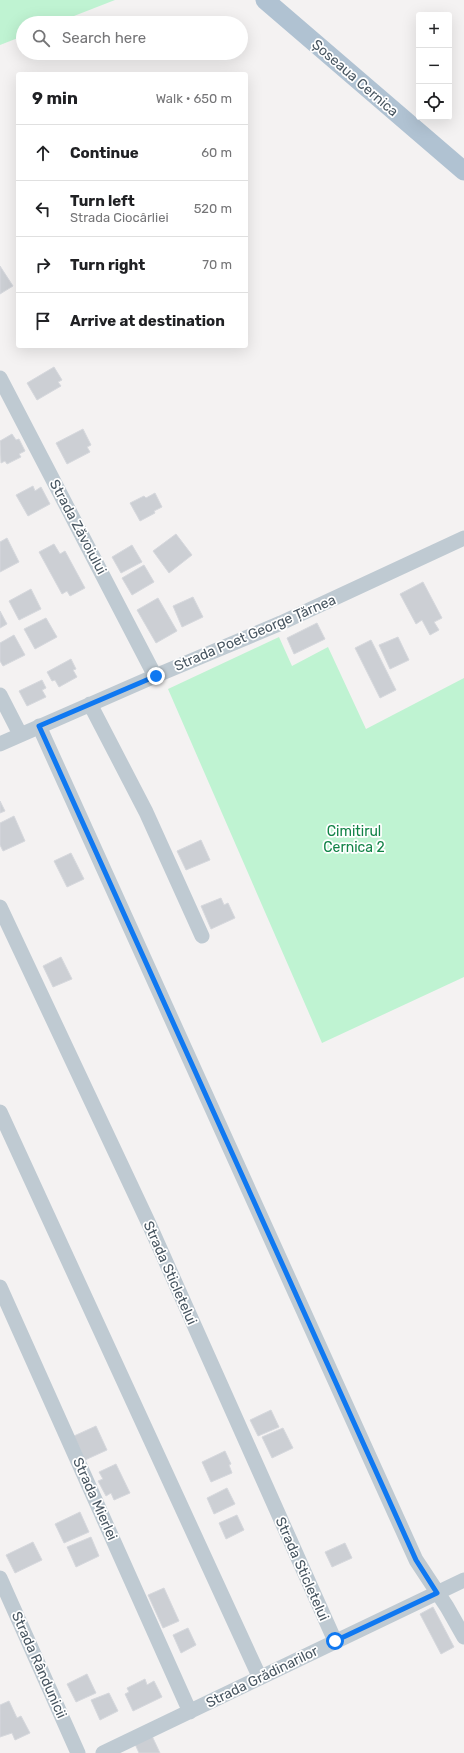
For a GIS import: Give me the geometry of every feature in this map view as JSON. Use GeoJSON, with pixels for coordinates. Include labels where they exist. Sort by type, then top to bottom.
{"type":"FeatureCollection","features":[{"type":"Feature","properties":{"kind":"main road","name":"Șoseaua Cernica"},"geometry":{"type":"LineString","coordinates":[[265,0],[464,171]]}},
{"type":"Feature","properties":{"kind":"street","name":"Strada Zăvoiului"},"geometry":{"type":"LineString","coordinates":[[0,378],[156,676]]}},
{"type":"Feature","properties":{"kind":"street","name":"Strada Poet George Țărnea"},"geometry":{"type":"LineString","coordinates":[[0,744],[90,704],[280,624],[464,538]]}},
{"type":"Feature","properties":{"kind":"street"},"geometry":{"type":"LineString","coordinates":[[0,696],[20,734]]}},
{"type":"Feature","properties":{"kind":"street"},"geometry":{"type":"LineString","coordinates":[[90,704],[146,812],[202,936]]}},
{"type":"Feature","properties":{"kind":"street"},"geometry":{"type":"LineString","coordinates":[[39,726],[416,1560],[464,1636]]}},
{"type":"Feature","properties":{"kind":"street","name":"Strada Sticletelui"},"geometry":{"type":"LineString","coordinates":[[0,907],[149,1224],[335,1641]]}},
{"type":"Feature","properties":{"kind":"street"},"geometry":{"type":"LineString","coordinates":[[0,1112],[260,1678]]}},
{"type":"Feature","properties":{"kind":"street","name":"Strada Mierlei"},"geometry":{"type":"LineString","coordinates":[[0,1287],[190,1712]]}},
{"type":"Feature","properties":{"kind":"street","name":"Strada Rândunicii"},"geometry":{"type":"LineString","coordinates":[[0,1578],[78,1753]]}},
{"type":"Feature","properties":{"kind":"street","name":"Strada Grădinarilor"},"geometry":{"type":"LineString","coordinates":[[103,1753],[129,1747],[190,1712],[464,1580]]}},
{"type":"Feature","properties":{"kind":"green space"},"geometry":{"type":"Polygon","coordinates":[[[0,0],[115,0],[74,16],[16,16],[16,39],[0,45],[0,0]]]}},
{"type":"Feature","properties":{"kind":"green space","name":"Cimitirul Cernica 2"},"geometry":{"type":"Polygon","coordinates":[[[279,637],[292,666],[328,647],[366,729],[464,678],[464,977],[322,1043],[168,689],[279,637]]]}},
{"type":"Feature","properties":{"kind":"building"},"geometry":{"type":"Polygon","coordinates":[[[0,266],[13,286],[0,294],[0,266]]]}},
{"type":"Feature","properties":{"kind":"building"},"geometry":{"type":"Polygon","coordinates":[[[54,367],[62,380],[58,382],[61,386],[37,400],[27,383],[54,367]]]}},
{"type":"Feature","properties":{"kind":"building"},"geometry":{"type":"Polygon","coordinates":[[[83,429],[91,445],[87,447],[90,452],[67,464],[56,443],[83,429]]]}},
{"type":"Feature","properties":{"kind":"building"},"geometry":{"type":"Polygon","coordinates":[[[12,434],[16,440],[19,439],[25,451],[19,454],[21,457],[7,464],[5,461],[1,463],[0,441],[12,434]]]}},
{"type":"Feature","properties":{"kind":"building"},"geometry":{"type":"Polygon","coordinates":[[[33,486],[35,491],[41,487],[50,504],[28,516],[16,495],[33,486]]]}},
{"type":"Feature","properties":{"kind":"building"},"geometry":{"type":"Polygon","coordinates":[[[155,493],[162,507],[154,511],[155,513],[140,521],[130,503],[144,496],[146,498],[155,493]]]}},
{"type":"Feature","properties":{"kind":"building"},"geometry":{"type":"Polygon","coordinates":[[[176,534],[192,555],[169,573],[153,551],[176,534]]]}},
{"type":"Feature","properties":{"kind":"building"},"geometry":{"type":"Polygon","coordinates":[[[7,538],[19,562],[0,572],[0,542],[7,538]]]}},
{"type":"Feature","properties":{"kind":"building"},"geometry":{"type":"Polygon","coordinates":[[[54,544],[60,554],[65,551],[85,588],[70,596],[67,591],[62,594],[39,552],[54,544]]]}},
{"type":"Feature","properties":{"kind":"building"},"geometry":{"type":"Polygon","coordinates":[[[132,545],[142,562],[121,573],[112,557],[132,545]]]}},
{"type":"Feature","properties":{"kind":"building"},"geometry":{"type":"Polygon","coordinates":[[[144,565],[154,582],[132,595],[122,578],[144,565]]]}},
{"type":"Feature","properties":{"kind":"building"},"geometry":{"type":"Polygon","coordinates":[[[423,582],[442,618],[434,622],[439,630],[430,635],[422,620],[416,624],[400,594],[423,582]]]}},
{"type":"Feature","properties":{"kind":"building"},"geometry":{"type":"Polygon","coordinates":[[[31,589],[41,609],[19,620],[9,601],[31,589]]]}},
{"type":"Feature","properties":{"kind":"building"},"geometry":{"type":"Polygon","coordinates":[[[193,597],[203,617],[182,627],[173,606],[193,597]]]}},
{"type":"Feature","properties":{"kind":"building"},"geometry":{"type":"Polygon","coordinates":[[[158,598],[177,631],[156,643],[137,610],[158,598]]]}},
{"type":"Feature","properties":{"kind":"building"},"geometry":{"type":"Polygon","coordinates":[[[0,611],[7,624],[0,628],[0,611]]]}},
{"type":"Feature","properties":{"kind":"building"},"geometry":{"type":"Polygon","coordinates":[[[46,618],[57,637],[35,649],[24,629],[46,618]]]}},
{"type":"Feature","properties":{"kind":"building"},"geometry":{"type":"Polygon","coordinates":[[[317,623],[325,639],[294,654],[287,638],[317,623]]]}},
{"type":"Feature","properties":{"kind":"building"},"geometry":{"type":"Polygon","coordinates":[[[14,635],[25,655],[3,666],[0,661],[0,643],[14,635]]]}},
{"type":"Feature","properties":{"kind":"building"},"geometry":{"type":"Polygon","coordinates":[[[398,637],[409,660],[390,669],[379,645],[398,637]]]}},
{"type":"Feature","properties":{"kind":"building"},"geometry":{"type":"Polygon","coordinates":[[[371,640],[396,690],[380,698],[355,648],[371,640]]]}},
{"type":"Feature","properties":{"kind":"building"},"geometry":{"type":"Polygon","coordinates":[[[71,659],[76,669],[73,670],[77,677],[59,687],[55,680],[52,681],[47,672],[71,659]]]}},
{"type":"Feature","properties":{"kind":"building"},"geometry":{"type":"Polygon","coordinates":[[[42,680],[46,688],[42,690],[46,697],[27,706],[19,691],[42,680]]]}},
{"type":"Feature","properties":{"kind":"building"},"geometry":{"type":"Polygon","coordinates":[[[0,801],[5,811],[0,813],[0,801]]]}},
{"type":"Feature","properties":{"kind":"building"},"geometry":{"type":"Polygon","coordinates":[[[14,816],[25,841],[3,851],[0,845],[0,823],[14,816]]]}},
{"type":"Feature","properties":{"kind":"building"},"geometry":{"type":"Polygon","coordinates":[[[201,840],[210,860],[186,870],[177,851],[201,840]]]}},
{"type":"Feature","properties":{"kind":"building"},"geometry":{"type":"Polygon","coordinates":[[[71,853],[84,879],[67,887],[54,861],[71,853]]]}},
{"type":"Feature","properties":{"kind":"building"},"geometry":{"type":"Polygon","coordinates":[[[221,898],[224,905],[228,903],[235,918],[211,929],[201,906],[221,898]]]}},
{"type":"Feature","properties":{"kind":"building"},"geometry":{"type":"Polygon","coordinates":[[[61,957],[72,979],[53,987],[43,966],[61,957]]]}},
{"type":"Feature","properties":{"kind":"building"},"geometry":{"type":"Polygon","coordinates":[[[271,1410],[279,1427],[258,1436],[250,1420],[271,1410]]]}},
{"type":"Feature","properties":{"kind":"building"},"geometry":{"type":"Polygon","coordinates":[[[96,1426],[107,1450],[85,1460],[74,1436],[96,1426]]]}},
{"type":"Feature","properties":{"kind":"building"},"geometry":{"type":"Polygon","coordinates":[[[283,1428],[293,1448],[272,1458],[262,1437],[283,1428]]]}},
{"type":"Feature","properties":{"kind":"building"},"geometry":{"type":"Polygon","coordinates":[[[225,1451],[231,1464],[229,1465],[232,1473],[211,1482],[202,1462],[225,1451]]]}},
{"type":"Feature","properties":{"kind":"building"},"geometry":{"type":"Polygon","coordinates":[[[116,1464],[130,1493],[114,1500],[111,1493],[106,1496],[98,1481],[103,1479],[99,1472],[116,1464]]]}},
{"type":"Feature","properties":{"kind":"building"},"geometry":{"type":"Polygon","coordinates":[[[227,1488],[235,1504],[214,1514],[207,1498],[227,1488]]]}},
{"type":"Feature","properties":{"kind":"building"},"geometry":{"type":"Polygon","coordinates":[[[80,1512],[89,1532],[64,1543],[55,1524],[80,1512]]]}},
{"type":"Feature","properties":{"kind":"building"},"geometry":{"type":"Polygon","coordinates":[[[237,1515],[244,1530],[226,1539],[219,1523],[237,1515]]]}},
{"type":"Feature","properties":{"kind":"building"},"geometry":{"type":"Polygon","coordinates":[[[91,1537],[99,1556],[76,1567],[67,1547],[91,1537]]]}},
{"type":"Feature","properties":{"kind":"building"},"geometry":{"type":"Polygon","coordinates":[[[33,1542],[42,1560],[15,1573],[6,1555],[33,1542]]]}},
{"type":"Feature","properties":{"kind":"building"},"geometry":{"type":"Polygon","coordinates":[[[345,1543],[352,1558],[332,1567],[325,1552],[345,1543]]]}},
{"type":"Feature","properties":{"kind":"building"},"geometry":{"type":"Polygon","coordinates":[[[164,1588],[179,1621],[163,1628],[148,1595],[164,1588]]]}},
{"type":"Feature","properties":{"kind":"building"},"geometry":{"type":"Polygon","coordinates":[[[433,1607],[454,1647],[441,1654],[420,1614],[433,1607]]]}},
{"type":"Feature","properties":{"kind":"building"},"geometry":{"type":"Polygon","coordinates":[[[188,1628],[196,1645],[181,1653],[173,1635],[188,1628]]]}},
{"type":"Feature","properties":{"kind":"building"},"geometry":{"type":"Polygon","coordinates":[[[87,1674],[96,1693],[76,1702],[67,1684],[87,1674]]]}},
{"type":"Feature","properties":{"kind":"building"},"geometry":{"type":"Polygon","coordinates":[[[145,1679],[147,1685],[154,1681],[162,1697],[133,1711],[125,1694],[129,1692],[127,1688],[145,1679]]]}},
{"type":"Feature","properties":{"kind":"building"},"geometry":{"type":"Polygon","coordinates":[[[109,1693],[118,1711],[100,1720],[91,1700],[109,1693]]]}},
{"type":"Feature","properties":{"kind":"building"},"geometry":{"type":"Polygon","coordinates":[[[9,1701],[17,1718],[21,1716],[30,1733],[15,1740],[12,1733],[0,1737],[0,1705],[9,1701]]]}},
{"type":"Feature","properties":{"kind":"building"},"geometry":{"type":"Polygon","coordinates":[[[152,1736],[160,1753],[139,1753],[135,1744],[152,1736]]]}},
{"type":"Feature","properties":{"kind":"route"},"geometry":{"type":"LineString","coordinates":[[156,676],[39,726],[416,1560],[437,1593],[335,1641]]}}]}
